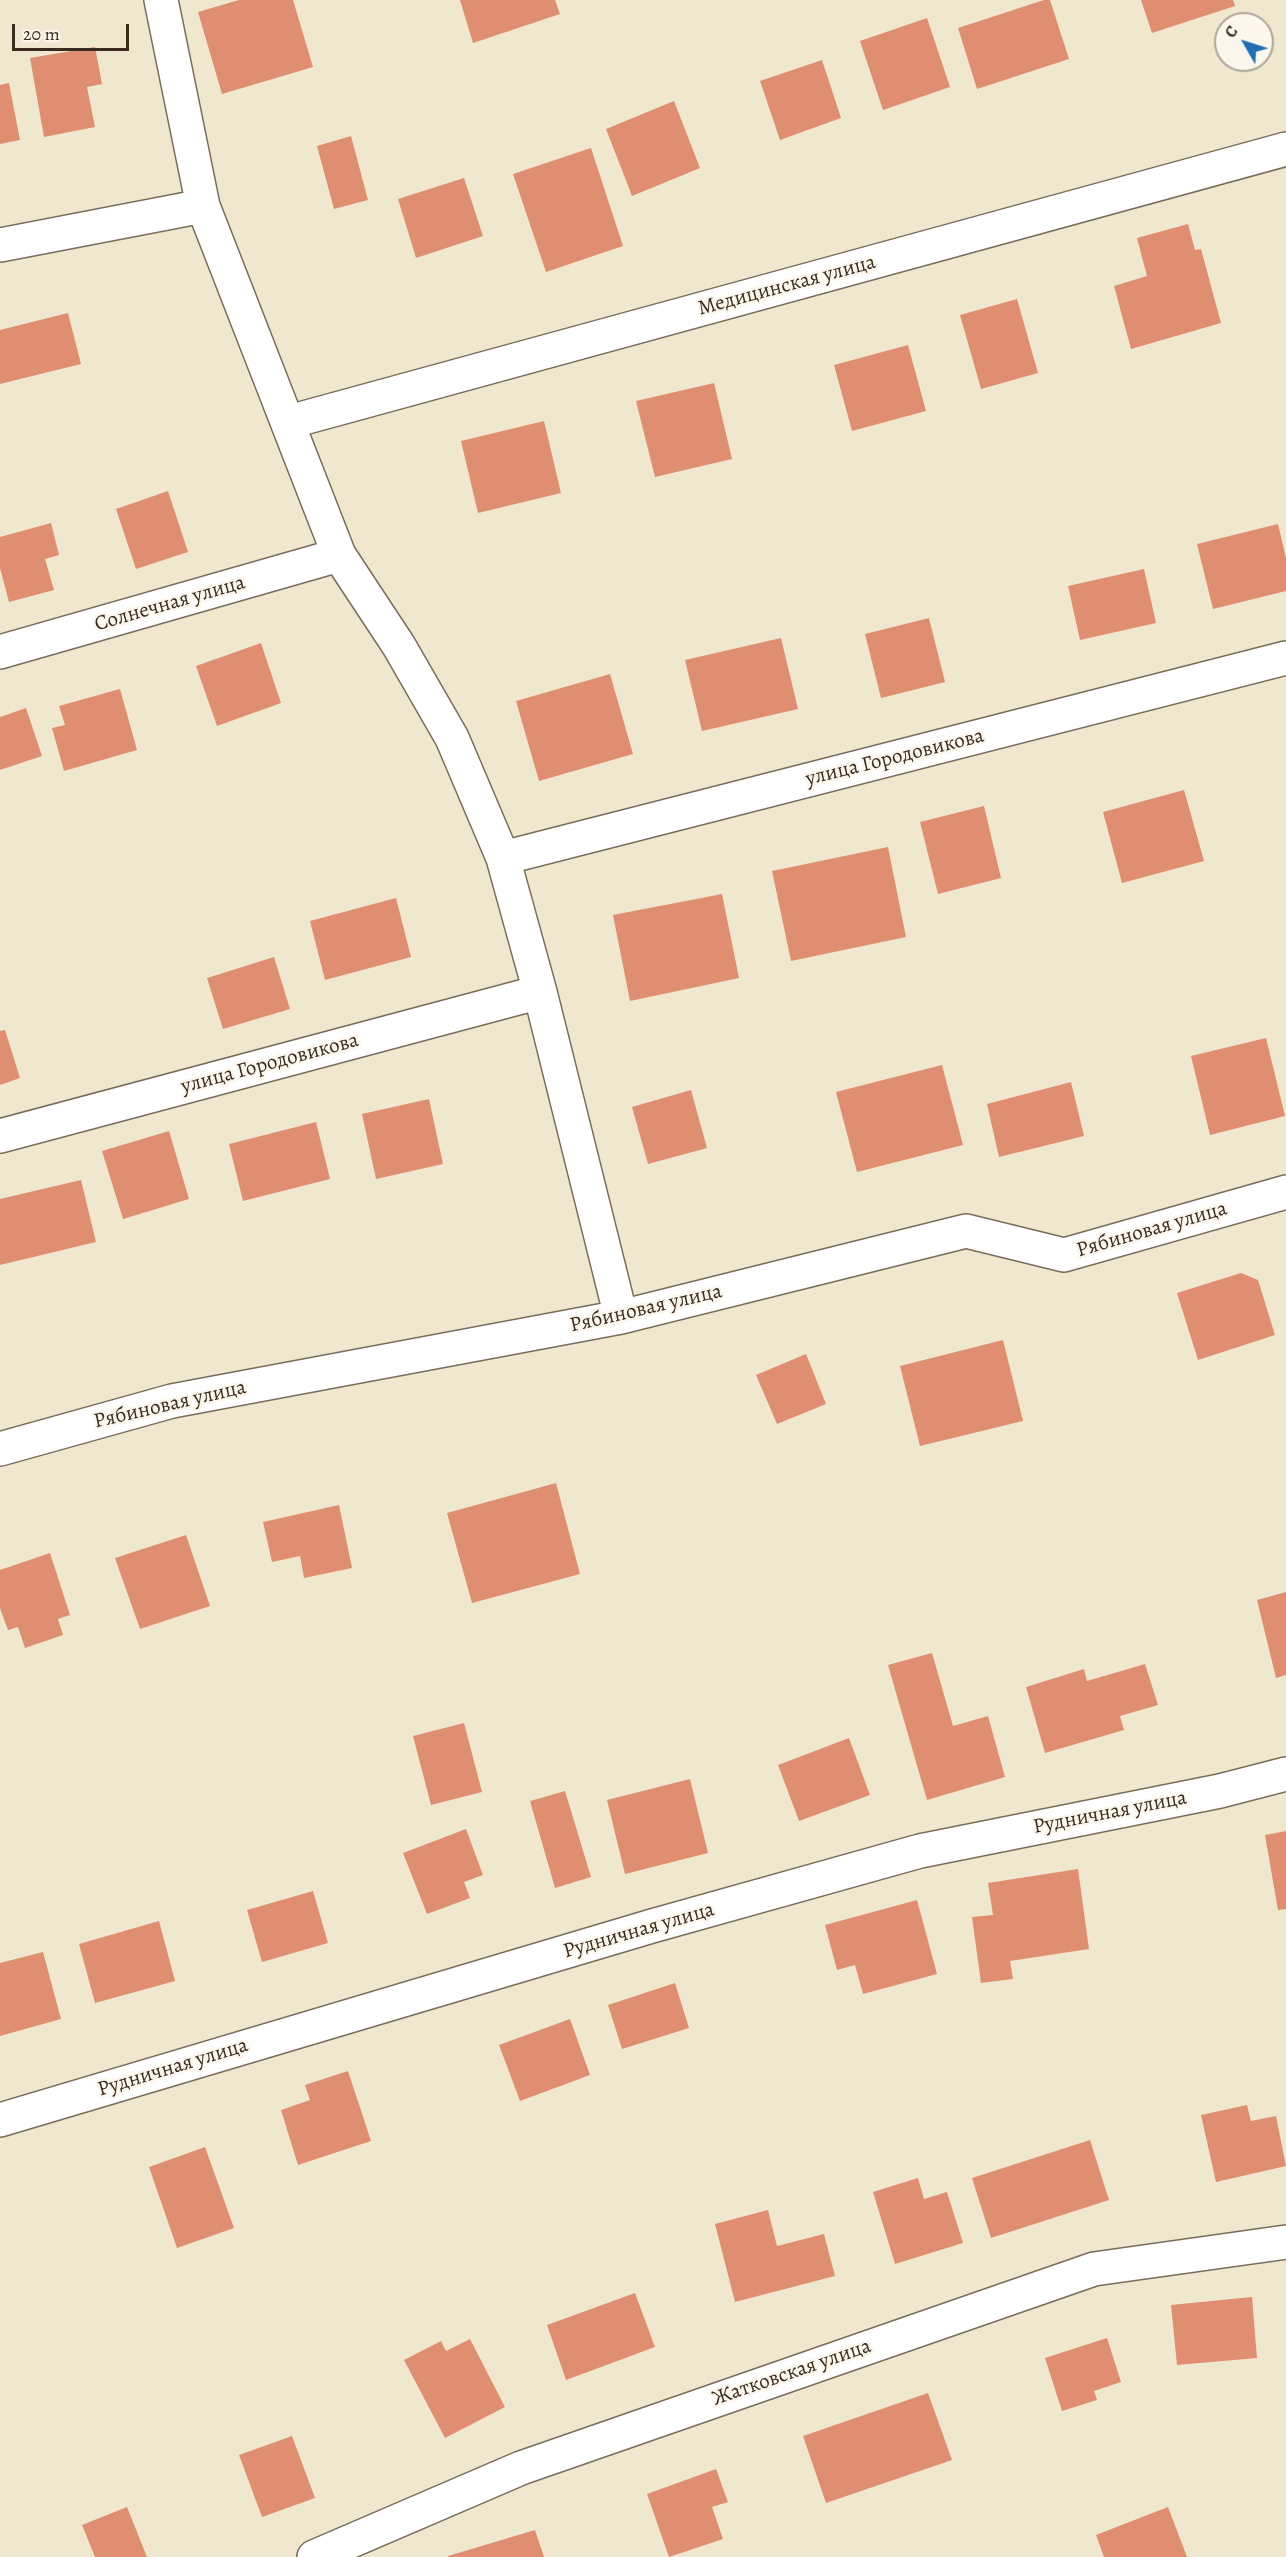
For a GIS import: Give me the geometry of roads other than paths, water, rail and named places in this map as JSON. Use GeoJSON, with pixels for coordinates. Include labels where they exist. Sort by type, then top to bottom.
{"type":"FeatureCollection","features":[{"type":"Feature","properties":{"kind":"street"},"geometry":{"type":"LineString","coordinates":[[161,0],[203,206],[339,555],[399,646],[452,738],[503,858],[540,992],[621,1317]]}},
{"type":"Feature","properties":{"kind":"street","name":"Медицинская улица"},"geometry":{"type":"LineString","coordinates":[[289,422],[1286,149]]}},
{"type":"Feature","properties":{"kind":"street"},"geometry":{"type":"LineString","coordinates":[[0,245],[203,206]]}},
{"type":"Feature","properties":{"kind":"street","name":"Солнечная улица"},"geometry":{"type":"LineString","coordinates":[[0,652],[339,555]]}},
{"type":"Feature","properties":{"kind":"street","name":"улица Городовикова"},"geometry":{"type":"LineString","coordinates":[[503,858],[1286,658]]}},
{"type":"Feature","properties":{"kind":"street","name":"улица Городовикова"},"geometry":{"type":"LineString","coordinates":[[0,1136],[540,992]]}},
{"type":"Feature","properties":{"kind":"street","name":"Рябиновая улица"},"geometry":{"type":"LineString","coordinates":[[0,1449],[172,1401],[621,1317],[966,1231],[1064,1255],[1286,1192]]}},
{"type":"Feature","properties":{"kind":"street","name":"Рудничная улица"},"geometry":{"type":"LineString","coordinates":[[0,2120],[640,1929],[920,1851],[1220,1791],[1286,1774]]}},
{"type":"Feature","properties":{"kind":"street","name":"Жатковская улица"},"geometry":{"type":"LineString","coordinates":[[314,2557],[521,2468],[1094,2269],[1286,2241]]}}]}
